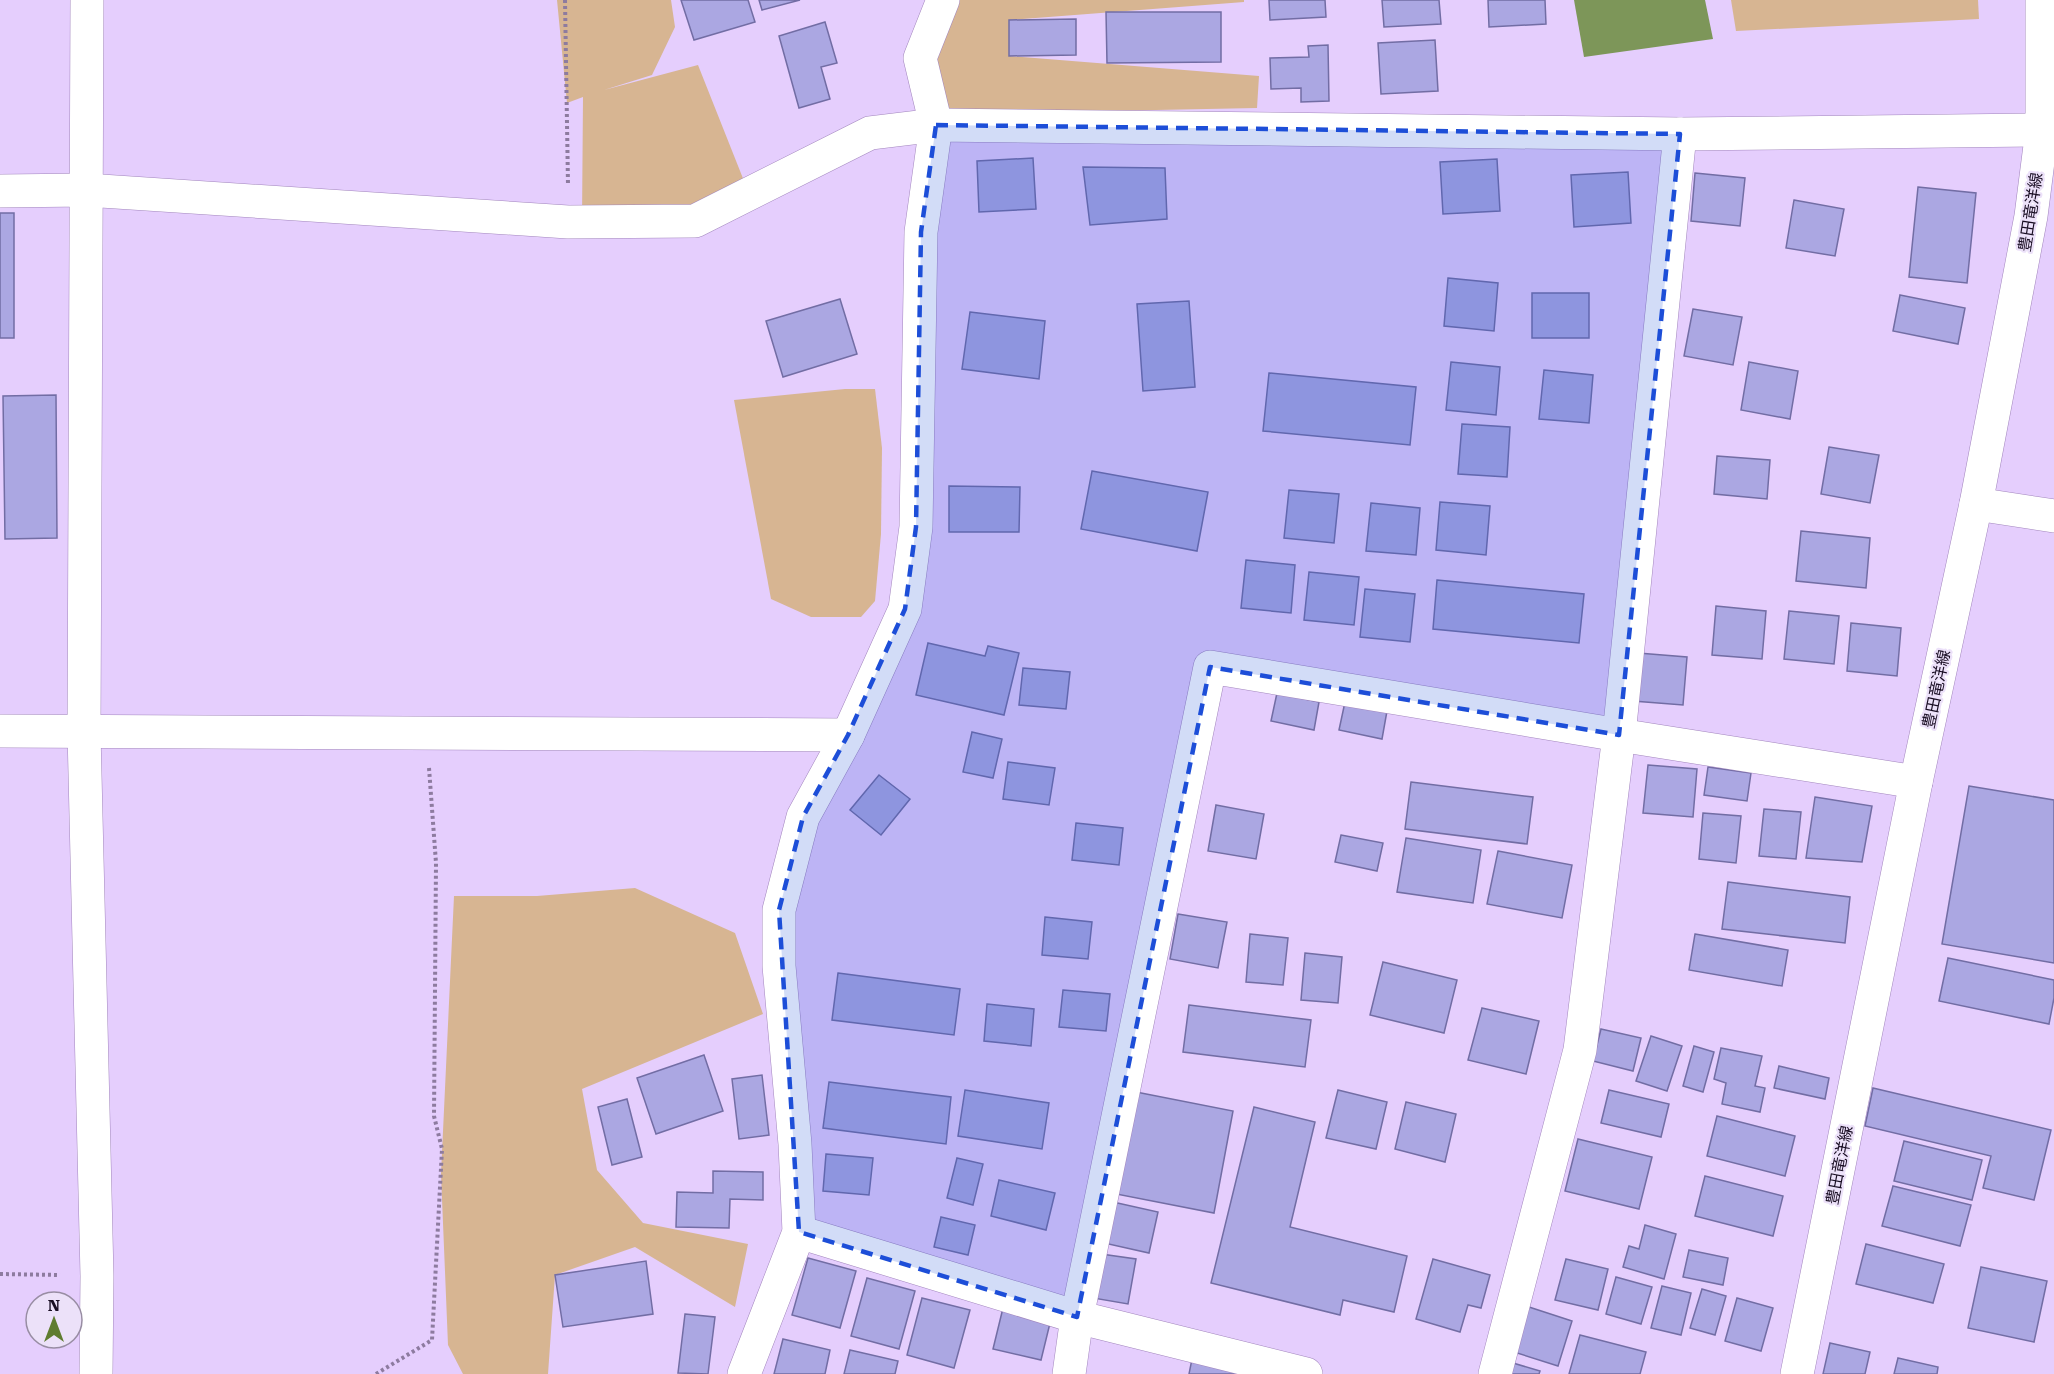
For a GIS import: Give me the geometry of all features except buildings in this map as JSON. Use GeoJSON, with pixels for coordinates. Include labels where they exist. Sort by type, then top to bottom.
{"type":"FeatureCollection","features":[{"type":"Feature","properties":{"kind":"street"},"geometry":{"type":"LineString","coordinates":[[87,0],[84,732],[97,1276],[96,1374]]}},
{"type":"Feature","properties":{"kind":"street"},"geometry":{"type":"LineString","coordinates":[[744,1374],[799,1232],[795,1144],[780,966],[780,910],[803,817],[848,735],[904,609],[916,527],[921,232],[936,125],[920,58],[943,0]]}},
{"type":"Feature","properties":{"kind":"street","name":"豊田竜洋線"},"geometry":{"type":"LineString","coordinates":[[1797,1374],[1916,782],[1976,504],[2031,216],[2042,130],[2042,0]]}},
{"type":"Feature","properties":{"kind":"street"},"geometry":{"type":"LineString","coordinates":[[0,191],[86,190],[568,222],[695,221],[870,133],[936,125],[1680,134],[2042,130]]}},
{"type":"Feature","properties":{"kind":"street"},"geometry":{"type":"LineString","coordinates":[[1495,1374],[1580,1050],[1619,735],[1680,134]]}},
{"type":"Feature","properties":{"kind":"street"},"geometry":{"type":"LineString","coordinates":[[1976,504],[2054,516]]}},
{"type":"Feature","properties":{"kind":"street"},"geometry":{"type":"LineString","coordinates":[[1069,1374],[1077,1317],[1210,667],[1916,782]]}},
{"type":"Feature","properties":{"kind":"street"},"geometry":{"type":"LineString","coordinates":[[0,731],[848,735]]}},
{"type":"Feature","properties":{"kind":"street"},"geometry":{"type":"LineString","coordinates":[[799,1232],[1077,1317],[1306,1374]]}},
{"type":"Feature","properties":{"kind":"path"},"geometry":{"type":"LineString","coordinates":[[565,0],[568,222]]}},
{"type":"Feature","properties":{"kind":"path"},"geometry":{"type":"LineString","coordinates":[[376,1374],[432,1340],[442,1149],[434,1116],[436,863],[427,734]]}},
{"type":"Feature","properties":{"kind":"path"},"geometry":{"type":"LineString","coordinates":[[0,1274],[97,1276]]}},
{"type":"Feature","properties":{"kind":"highlighted area"},"geometry":{"type":"Polygon","coordinates":[[[936,125],[1680,134],[1619,735],[1210,667],[1077,1317],[799,1232],[779,910],[803,817],[848,735],[905,609],[916,527],[921,232],[936,125]]]}},
{"type":"Feature","properties":{"kind":"shaded area"},"geometry":{"type":"Polygon","coordinates":[[[557,0],[671,0],[675,27],[652,75],[604,90],[698,65],[746,186],[695,221],[582,221],[583,97],[567,103],[557,0]]]}},
{"type":"Feature","properties":{"kind":"shaded area"},"geometry":{"type":"Polygon","coordinates":[[[943,0],[1244,0],[1244,2],[1009,20],[1009,56],[1259,76],[1257,108],[945,114],[920,58],[943,0]]]}},
{"type":"Feature","properties":{"kind":"shaded area"},"geometry":{"type":"Polygon","coordinates":[[[1574,0],[1705,0],[1713,39],[1584,57],[1574,0]]]}},
{"type":"Feature","properties":{"kind":"shaded area"},"geometry":{"type":"Polygon","coordinates":[[[1731,0],[1978,0],[1979,19],[1736,31],[1731,0]]]}},
{"type":"Feature","properties":{"kind":"shaded area"},"geometry":{"type":"Polygon","coordinates":[[[845,389],[875,389],[882,448],[881,534],[875,601],[861,617],[811,617],[771,599],[734,400],[845,389]]]}},
{"type":"Feature","properties":{"kind":"shaded area"},"geometry":{"type":"Polygon","coordinates":[[[635,888],[735,933],[763,1014],[582,1089],[597,1170],[643,1223],[748,1244],[735,1307],[635,1247],[555,1275],[548,1374],[463,1374],[448,1345],[441,1174],[454,896],[537,896],[635,888]]]}}]}
